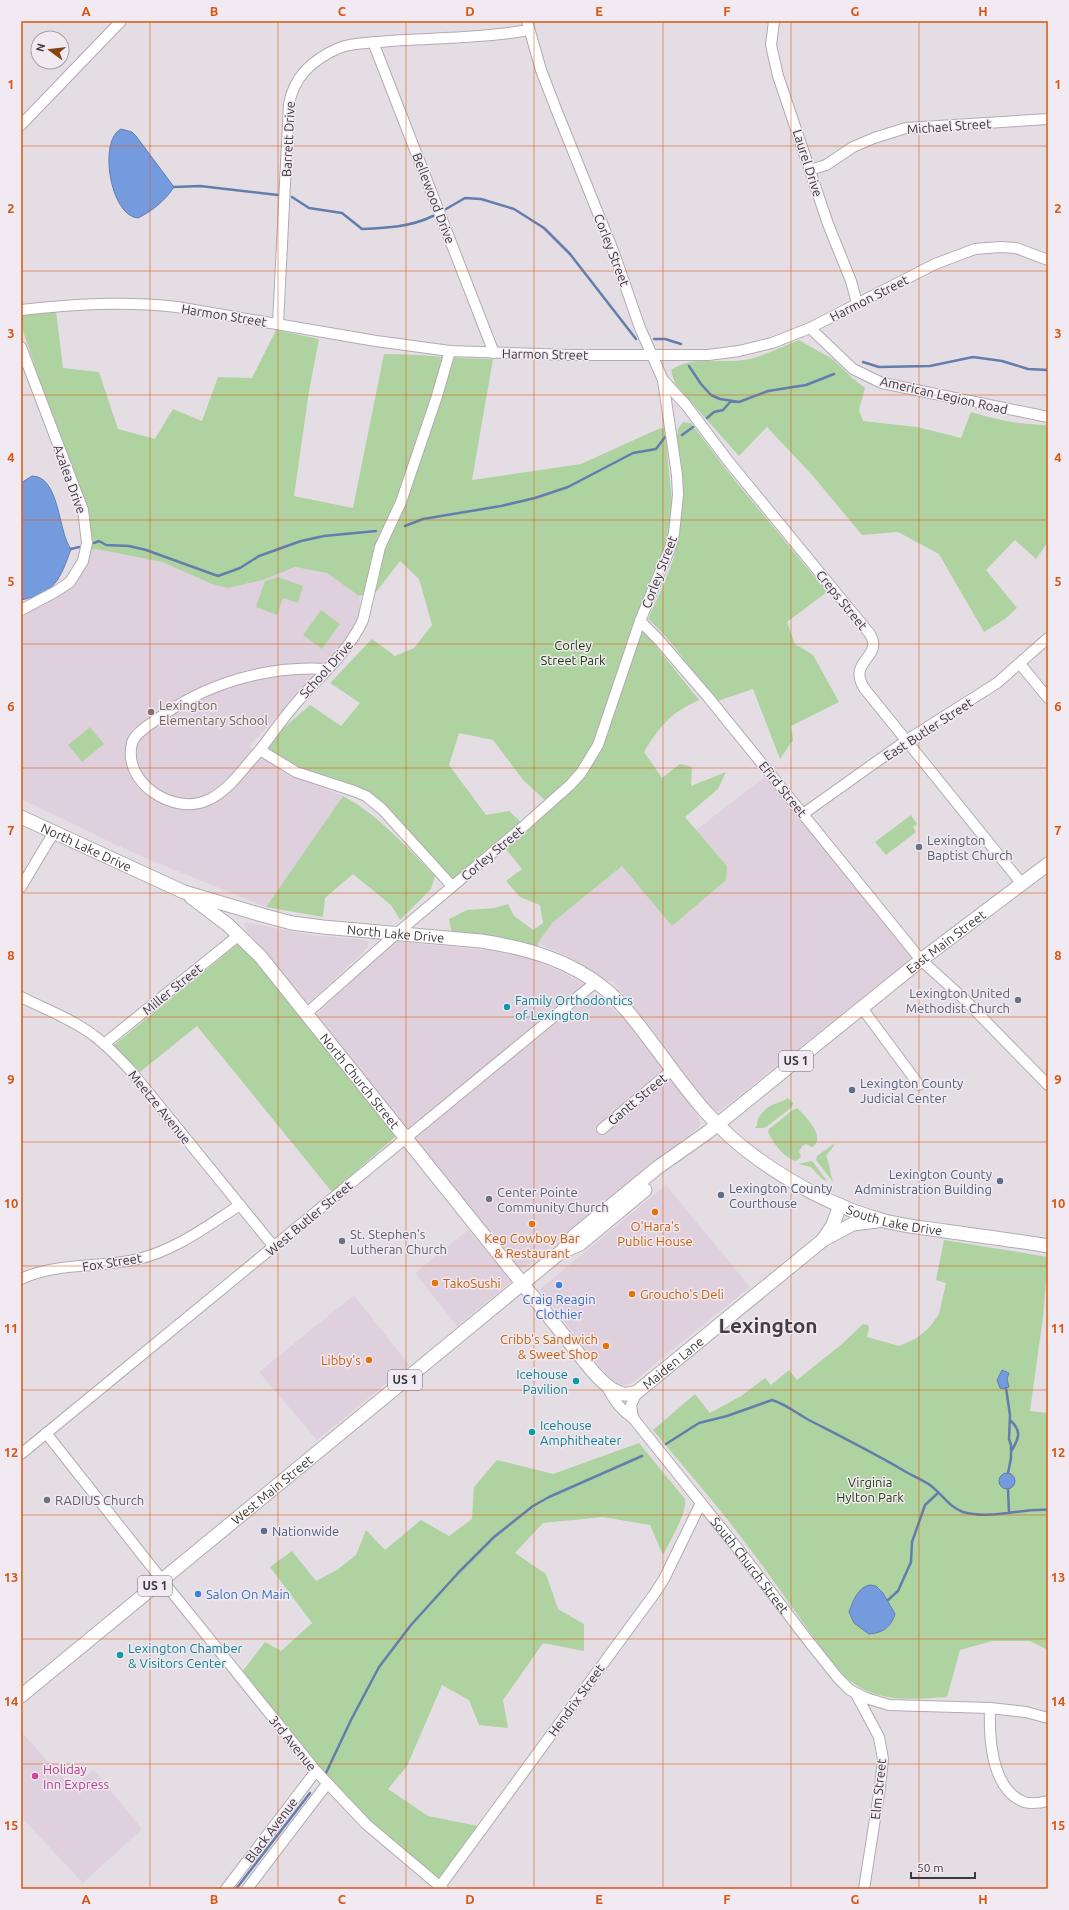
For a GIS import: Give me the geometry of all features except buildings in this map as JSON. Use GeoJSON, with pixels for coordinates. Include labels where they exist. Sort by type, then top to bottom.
{"type":"FeatureCollection","features":[{"type":"Feature","properties":{"kind":"main road","name":"North Lake Drive"},"geometry":{"type":"LineString","coordinates":[[21,817],[184,892],[292,923],[481,941],[523,949],[561,962],[596,982],[631,1015],[696,1101],[717,1125]]}},
{"type":"Feature","properties":{"kind":"main road","name":"East Main Street"},"geometry":{"type":"LineString","coordinates":[[522,1283],[562,1251],[580,1244],[663,1174],[676,1156],[717,1125],[922,960],[1048,864]]}},
{"type":"Feature","properties":{"kind":"main road","name":"North Church Street"},"geometry":{"type":"LineString","coordinates":[[184,892],[239,935],[260,956],[407,1137],[522,1283]]}},
{"type":"Feature","properties":{"kind":"main road","name":"South Lake Drive"},"geometry":{"type":"LineString","coordinates":[[717,1125],[757,1158],[777,1172],[804,1188],[840,1205],[885,1221],[1048,1246]]}},
{"type":"Feature","properties":{"kind":"main road","name":"Maiden Lane"},"geometry":{"type":"LineString","coordinates":[[823,1240],[833,1225],[840,1205]]}},
{"type":"Feature","properties":{"kind":"main road","name":"Maiden Lane"},"geometry":{"type":"LineString","coordinates":[[637,1392],[823,1240],[853,1224],[861,1222],[885,1221]]}},
{"type":"Feature","properties":{"kind":"main road","name":"South Church Street"},"geometry":{"type":"LineString","coordinates":[[522,1283],[606,1386]]}},
{"type":"Feature","properties":{"kind":"main road","name":"West Main Street"},"geometry":{"type":"LineString","coordinates":[[21,1696],[522,1283]]}},
{"type":"Feature","properties":{"kind":"main road"},"geometry":{"type":"LineString","coordinates":[[606,1386],[625,1394],[637,1392]]}},
{"type":"Feature","properties":{"kind":"street"},"geometry":{"type":"LineString","coordinates":[[21,125],[120,21]]}},
{"type":"Feature","properties":{"kind":"street","name":"Laurel Drive"},"geometry":{"type":"LineString","coordinates":[[774,21],[771,37],[774,61],[828,224],[851,282],[857,303]]}},
{"type":"Feature","properties":{"kind":"street","name":"Barrett Drive"},"geometry":{"type":"LineString","coordinates":[[278,324],[289,104],[292,89],[306,69],[325,55],[347,46],[415,38],[465,37],[528,26]]}},
{"type":"Feature","properties":{"kind":"street","name":"Corley Street"},"geometry":{"type":"LineString","coordinates":[[307,1013],[396,934],[534,817],[570,785],[581,773],[598,746],[640,621],[670,548],[676,517],[676,475],[663,380],[640,328],[614,253],[556,109],[528,26]]}},
{"type":"Feature","properties":{"kind":"street","name":"Bellewood Drive"},"geometry":{"type":"LineString","coordinates":[[374,42],[494,353]]}},
{"type":"Feature","properties":{"kind":"street","name":"Michael Street"},"geometry":{"type":"LineString","coordinates":[[810,170],[826,165],[853,147],[874,138],[906,128],[1048,119]]}},
{"type":"Feature","properties":{"kind":"street","name":"Harmon Street"},"geometry":{"type":"LineString","coordinates":[[21,310],[94,303],[145,303],[450,351],[652,356],[708,355],[738,351],[772,343],[810,328],[935,264],[975,249],[1000,247],[1016,248],[1048,260]]}},
{"type":"Feature","properties":{"kind":"street","name":"American Legion Road"},"geometry":{"type":"LineString","coordinates":[[810,328],[853,369],[882,383],[1048,417]]}},
{"type":"Feature","properties":{"kind":"street","name":"Azalea Drive"},"geometry":{"type":"LineString","coordinates":[[21,347],[83,510],[87,543],[83,561],[70,582],[55,592],[21,610]]}},
{"type":"Feature","properties":{"kind":"street","name":"School Drive"},"geometry":{"type":"LineString","coordinates":[[327,669],[297,668],[272,671],[244,677],[198,694],[168,711],[135,736],[131,751],[132,764],[137,777],[150,789],[166,800],[178,804],[194,805],[208,800],[222,791],[260,750],[296,703],[327,669],[354,638],[363,620],[380,548],[401,502],[437,396],[450,351]]}},
{"type":"Feature","properties":{"kind":"street","name":"Creps Street"},"geometry":{"type":"LineString","coordinates":[[663,380],[686,405],[734,468],[870,634],[874,644],[873,649],[859,669],[858,676],[860,682],[1022,884]]}},
{"type":"Feature","properties":{"kind":"street","name":"Efird Street"},"geometry":{"type":"LineString","coordinates":[[640,621],[673,656],[922,960],[964,999],[1048,1085]]}},
{"type":"Feature","properties":{"kind":"street","name":"East Butler Street"},"geometry":{"type":"LineString","coordinates":[[803,814],[907,740],[977,697],[1020,664],[1048,638]]}},
{"type":"Feature","properties":{"kind":"street"},"geometry":{"type":"LineString","coordinates":[[1020,664],[1048,698]]}},
{"type":"Feature","properties":{"kind":"street"},"geometry":{"type":"LineString","coordinates":[[260,750],[296,772],[366,796],[382,809],[452,886]]}},
{"type":"Feature","properties":{"kind":"street"},"geometry":{"type":"LineString","coordinates":[[21,888],[54,832]]}},
{"type":"Feature","properties":{"kind":"street","name":"Miller Street"},"geometry":{"type":"LineString","coordinates":[[104,1044],[239,935]]}},
{"type":"Feature","properties":{"kind":"street","name":"West Butler Street"},"geometry":{"type":"LineString","coordinates":[[21,1454],[596,982]]}},
{"type":"Feature","properties":{"kind":"street","name":"Meetze Avenue"},"geometry":{"type":"LineString","coordinates":[[21,997],[78,1026],[104,1044],[131,1071],[274,1247]]}},
{"type":"Feature","properties":{"kind":"street"},"geometry":{"type":"LineString","coordinates":[[862,1008],[919,1085]]}},
{"type":"Feature","properties":{"kind":"street","name":"Gantt Street"},"geometry":{"type":"LineString","coordinates":[[602,1129],[672,1070]]}},
{"type":"Feature","properties":{"kind":"street","name":"Fox Street"},"geometry":{"type":"LineString","coordinates":[[21,1278],[36,1273],[123,1262],[154,1254],[183,1241],[240,1205]]}},
{"type":"Feature","properties":{"kind":"street","name":"South Church Street"},"geometry":{"type":"LineString","coordinates":[[606,1386],[626,1414],[633,1418],[844,1685],[856,1694],[872,1701],[889,1705],[990,1708],[1026,1712],[1048,1718]]}},
{"type":"Feature","properties":{"kind":"street","name":"Maiden Lane"},"geometry":{"type":"LineString","coordinates":[[633,1418],[632,1405],[637,1392]]}},
{"type":"Feature","properties":{"kind":"street","name":"3rd Avenue"},"geometry":{"type":"LineString","coordinates":[[46,1433],[316,1772],[366,1824],[440,1888]]}},
{"type":"Feature","properties":{"kind":"street","name":"Hendrix Street"},"geometry":{"type":"LineString","coordinates":[[440,1888],[655,1593],[664,1579],[701,1503]]}},
{"type":"Feature","properties":{"kind":"street","name":"Elm Street"},"geometry":{"type":"LineString","coordinates":[[856,1694],[879,1736],[883,1759],[864,1889]]}},
{"type":"Feature","properties":{"kind":"street"},"geometry":{"type":"LineString","coordinates":[[990,1708],[990,1730],[994,1757],[1006,1787],[1014,1796],[1024,1802],[1048,1801]]}},
{"type":"Feature","properties":{"kind":"street","name":"Black Avenue"},"geometry":{"type":"LineString","coordinates":[[226,1889],[316,1772]]}},
{"type":"Feature","properties":{"kind":"street","name":"Black Avenue"},"geometry":{"type":"LineString","coordinates":[[247,1889],[327,1784]]}},
{"type":"Feature","properties":{"kind":"shaded area","name":"Lexington Elementary School"},"geometry":{"type":"Polygon","coordinates":[[[96,549],[162,562],[212,584],[228,588],[263,580],[295,567],[327,573],[359,596],[361,608],[354,629],[337,653],[249,746],[283,772],[343,796],[266,907],[138,855],[21,799],[21,610],[64,587],[86,551],[96,549]]]}},
{"type":"Feature","properties":{"kind":"shaded area"},"geometry":{"type":"Polygon","coordinates":[[[766,776],[912,958],[720,1111],[716,1112],[712,1109],[613,982],[605,980],[571,958],[538,943],[552,923],[622,866],[672,925],[727,866],[696,830],[766,776]]]}},
{"type":"Feature","properties":{"kind":"shaded area"},"geometry":{"type":"Polygon","coordinates":[[[245,922],[310,935],[367,940],[368,948],[311,1001],[305,1001],[245,929],[245,922]]]}},
{"type":"Feature","properties":{"kind":"shaded area"},"geometry":{"type":"Polygon","coordinates":[[[391,941],[494,951],[533,960],[566,974],[585,985],[407,1129],[316,1015],[391,941]]]}},
{"type":"Feature","properties":{"kind":"shaded area"},"geometry":{"type":"Polygon","coordinates":[[[596,993],[633,1028],[664,1066],[700,1120],[699,1127],[524,1268],[516,1267],[413,1136],[515,1056],[521,1048],[542,1031],[596,993]]]}},
{"type":"Feature","properties":{"kind":"shaded area"},"geometry":{"type":"Polygon","coordinates":[[[666,1185],[750,1287],[630,1384],[623,1385],[610,1378],[589,1354],[540,1289],[666,1185]]]}},
{"type":"Feature","properties":{"kind":"shaded area"},"geometry":{"type":"Polygon","coordinates":[[[468,1230],[512,1281],[457,1326],[415,1273],[468,1230]]]}},
{"type":"Feature","properties":{"kind":"shaded area"},"geometry":{"type":"Polygon","coordinates":[[[354,1295],[409,1365],[317,1440],[259,1372],[354,1295]]]}},
{"type":"Feature","properties":{"kind":"shaded area"},"geometry":{"type":"Polygon","coordinates":[[[21,1732],[72,1787],[94,1770],[142,1829],[83,1883],[21,1817],[21,1732]]]}},
{"type":"Feature","properties":{"kind":"green space","name":"Corley Street Park"},"geometry":{"type":"Polygon","coordinates":[[[56,311],[63,368],[99,372],[118,429],[155,439],[173,409],[202,421],[218,377],[252,378],[276,330],[319,339],[309,391],[294,496],[353,508],[384,354],[493,359],[472,480],[581,464],[658,429],[665,428],[673,514],[666,547],[626,646],[590,758],[547,802],[524,781],[493,740],[459,733],[449,765],[486,815],[509,811],[522,823],[498,841],[454,880],[385,806],[310,775],[262,747],[310,705],[341,726],[360,703],[330,683],[372,639],[395,656],[414,648],[432,625],[419,579],[400,561],[377,591],[359,596],[327,573],[295,567],[263,580],[228,588],[212,584],[162,562],[96,549],[86,551],[83,510],[21,325],[21,316],[34,312],[56,311]]]}},
{"type":"Feature","properties":{"kind":"green space"},"geometry":{"type":"Polygon","coordinates":[[[799,340],[834,360],[851,377],[865,388],[859,410],[863,421],[917,427],[961,438],[971,412],[1009,422],[1048,425],[1048,542],[1036,559],[1015,540],[986,570],[1017,608],[1005,619],[984,632],[939,554],[898,532],[862,535],[813,476],[767,427],[739,456],[675,384],[671,370],[680,365],[699,361],[740,361],[750,359],[799,340]]]}},
{"type":"Feature","properties":{"kind":"green space"},"geometry":{"type":"Polygon","coordinates":[[[683,422],[691,423],[728,472],[827,592],[787,622],[795,644],[813,655],[839,702],[791,726],[793,740],[780,759],[753,689],[715,702],[675,648],[648,619],[668,575],[677,544],[680,498],[677,436],[678,429],[683,422]]]}},
{"type":"Feature","properties":{"kind":"green space"},"geometry":{"type":"Polygon","coordinates":[[[278,577],[303,586],[298,603],[283,598],[277,615],[256,607],[265,581],[278,577]]]}},
{"type":"Feature","properties":{"kind":"green space"},"geometry":{"type":"Polygon","coordinates":[[[321,610],[340,624],[322,649],[303,635],[321,610]]]}},
{"type":"Feature","properties":{"kind":"green space"},"geometry":{"type":"Polygon","coordinates":[[[643,630],[699,700],[673,715],[655,735],[644,752],[662,778],[680,764],[692,767],[691,786],[726,772],[718,789],[685,817],[727,866],[726,880],[672,926],[622,866],[552,923],[538,943],[539,953],[453,939],[449,919],[467,910],[495,908],[508,904],[514,916],[533,930],[543,923],[540,905],[520,897],[506,881],[522,869],[505,848],[583,774],[643,630]]]}},
{"type":"Feature","properties":{"kind":"green space"},"geometry":{"type":"Polygon","coordinates":[[[90,727],[104,744],[82,762],[68,745],[90,727]]]}},
{"type":"Feature","properties":{"kind":"green space"},"geometry":{"type":"Polygon","coordinates":[[[343,796],[381,822],[435,876],[431,889],[400,920],[391,905],[353,874],[325,898],[323,917],[266,907],[343,796]]]}},
{"type":"Feature","properties":{"kind":"green space"},"geometry":{"type":"Polygon","coordinates":[[[911,815],[917,824],[913,827],[916,832],[886,855],[875,842],[911,815]]]}},
{"type":"Feature","properties":{"kind":"green space"},"geometry":{"type":"Polygon","coordinates":[[[239,943],[281,991],[396,1136],[332,1192],[197,1026],[140,1072],[114,1045],[239,943]]]}},
{"type":"Feature","properties":{"kind":"green space"},"geometry":{"type":"Polygon","coordinates":[[[788,1098],[793,1103],[792,1107],[766,1127],[755,1128],[758,1118],[766,1109],[771,1105],[788,1098]]]}},
{"type":"Feature","properties":{"kind":"green space"},"geometry":{"type":"Polygon","coordinates":[[[797,1108],[814,1127],[817,1138],[816,1143],[812,1147],[806,1144],[802,1146],[799,1152],[801,1157],[796,1161],[787,1157],[779,1150],[768,1132],[769,1129],[797,1108]]]}},
{"type":"Feature","properties":{"kind":"green space"},"geometry":{"type":"Polygon","coordinates":[[[835,1143],[826,1156],[833,1182],[816,1160],[817,1156],[835,1143]]]}},
{"type":"Feature","properties":{"kind":"green space"},"geometry":{"type":"Polygon","coordinates":[[[811,1161],[827,1181],[822,1179],[811,1167],[798,1164],[811,1161]]]}},
{"type":"Feature","properties":{"kind":"green space","name":"Virginia Hylton Park"},"geometry":{"type":"Polygon","coordinates":[[[944,1240],[1048,1257],[1043,1317],[1030,1411],[1048,1413],[1048,1650],[1030,1641],[992,1641],[960,1650],[947,1697],[912,1699],[889,1697],[866,1691],[842,1674],[744,1541],[653,1430],[695,1394],[710,1413],[741,1396],[765,1378],[771,1385],[789,1370],[797,1380],[842,1344],[863,1324],[868,1325],[869,1328],[867,1337],[899,1346],[915,1339],[929,1328],[939,1314],[946,1283],[936,1280],[944,1240]]]}},
{"type":"Feature","properties":{"kind":"green space"},"geometry":{"type":"Polygon","coordinates":[[[639,1443],[685,1499],[681,1520],[663,1555],[650,1525],[603,1517],[543,1523],[515,1553],[546,1574],[558,1609],[584,1624],[584,1651],[543,1643],[503,1700],[508,1728],[479,1725],[469,1700],[442,1685],[407,1766],[388,1789],[428,1816],[483,1827],[440,1886],[366,1824],[239,1676],[265,1642],[281,1651],[312,1623],[270,1567],[292,1551],[316,1581],[337,1570],[356,1555],[366,1530],[385,1550],[421,1520],[449,1536],[472,1519],[474,1487],[497,1460],[553,1474],[639,1443]]]}},
{"type":"Feature","properties":{"kind":"water"},"geometry":{"type":"Polygon","coordinates":[[[121,129],[132,132],[136,136],[174,187],[167,197],[158,205],[138,218],[128,214],[120,205],[114,192],[110,177],[110,147],[114,136],[121,129]]]}},
{"type":"Feature","properties":{"kind":"water"},"geometry":{"type":"Polygon","coordinates":[[[32,476],[41,478],[48,485],[57,506],[63,531],[71,549],[60,576],[55,583],[42,593],[21,600],[21,483],[32,476]]]}},
{"type":"Feature","properties":{"kind":"water"},"geometry":{"type":"Polygon","coordinates":[[[1002,1370],[1009,1373],[1007,1379],[1009,1387],[1004,1389],[1000,1388],[997,1380],[1002,1370]]]}},
{"type":"Feature","properties":{"kind":"water"},"geometry":{"type":"Polygon","coordinates":[[[1007,1473],[1014,1478],[1015,1481],[1010,1488],[1007,1489],[1000,1484],[999,1481],[1004,1474],[1007,1473]]]}},
{"type":"Feature","properties":{"kind":"water"},"geometry":{"type":"Polygon","coordinates":[[[866,1586],[876,1586],[883,1593],[895,1614],[889,1626],[882,1631],[869,1634],[854,1623],[849,1612],[854,1599],[859,1592],[866,1586]]]}},
{"type":"Feature","properties":{"kind":"waterway"},"geometry":{"type":"LineString","coordinates":[[174,187],[200,186],[278,195]]}},
{"type":"Feature","properties":{"kind":"waterway"},"geometry":{"type":"LineString","coordinates":[[292,197],[309,208],[342,213],[362,229],[407,225],[433,216]]}},
{"type":"Feature","properties":{"kind":"waterway"},"geometry":{"type":"LineString","coordinates":[[446,209],[465,198],[481,199],[514,209],[544,228],[570,254],[636,339]]}},
{"type":"Feature","properties":{"kind":"waterway"},"geometry":{"type":"LineString","coordinates":[[654,339],[665,339],[681,344]]}},
{"type":"Feature","properties":{"kind":"waterway"},"geometry":{"type":"LineString","coordinates":[[863,362],[879,367],[930,366],[973,357],[1002,361],[1028,369],[1048,370]]}},
{"type":"Feature","properties":{"kind":"waterway"},"geometry":{"type":"LineString","coordinates":[[689,366],[701,384],[711,395],[720,399],[739,402],[768,391],[806,385],[834,374]]}},
{"type":"Feature","properties":{"kind":"waterway"},"geometry":{"type":"LineString","coordinates":[[707,418],[714,412],[723,410],[731,401]]}},
{"type":"Feature","properties":{"kind":"waterway"},"geometry":{"type":"LineString","coordinates":[[682,435],[693,427]]}},
{"type":"Feature","properties":{"kind":"waterway"},"geometry":{"type":"LineString","coordinates":[[405,526],[423,519],[501,506],[535,498],[568,487],[633,453],[656,449],[665,437]]}},
{"type":"Feature","properties":{"kind":"waterway"},"geometry":{"type":"LineString","coordinates":[[94,543],[99,541],[106,545],[129,546],[146,550],[218,576],[240,568],[259,556],[301,541],[324,536],[376,531]]}},
{"type":"Feature","properties":{"kind":"waterway"},"geometry":{"type":"LineString","coordinates":[[71,549],[79,547]]}},
{"type":"Feature","properties":{"kind":"waterway"},"geometry":{"type":"LineString","coordinates":[[1006,1388],[1010,1415],[1009,1439],[1011,1445],[1011,1458],[1008,1473]]}},
{"type":"Feature","properties":{"kind":"waterway"},"geometry":{"type":"LineString","coordinates":[[666,1444],[699,1423],[727,1416],[772,1400],[786,1406],[807,1419],[866,1449],[927,1483],[954,1507],[963,1512],[984,1515],[1048,1510]]}},
{"type":"Feature","properties":{"kind":"waterway"},"geometry":{"type":"LineString","coordinates":[[1010,1420],[1018,1431],[1018,1438],[1012,1450]]}},
{"type":"Feature","properties":{"kind":"waterway"},"geometry":{"type":"LineString","coordinates":[[326,1773],[351,1720],[379,1667],[411,1625],[459,1572],[494,1537],[533,1506],[549,1497],[642,1456]]}},
{"type":"Feature","properties":{"kind":"waterway"},"geometry":{"type":"LineString","coordinates":[[1008,1489],[1009,1513]]}},
{"type":"Feature","properties":{"kind":"waterway"},"geometry":{"type":"LineString","coordinates":[[888,1600],[898,1591],[911,1562],[912,1542],[925,1505],[938,1493]]}},
{"type":"Feature","properties":{"kind":"waterway"},"geometry":{"type":"LineString","coordinates":[[236,1889],[310,1793]]}},
{"type":"Feature","properties":{"kind":"place","name":"Lexington Elementary School"},"geometry":{"type":"Point","coordinates":[151,712]}},
{"type":"Feature","properties":{"kind":"place","name":"Lexington Baptist Church"},"geometry":{"type":"Point","coordinates":[919,847]}},
{"type":"Feature","properties":{"kind":"place","name":"Lexington United Methodist Church"},"geometry":{"type":"Point","coordinates":[1018,1000]}},
{"type":"Feature","properties":{"kind":"place","name":"Family Orthodontics of Lexington"},"geometry":{"type":"Point","coordinates":[507,1007]}},
{"type":"Feature","properties":{"kind":"place","name":"Lexington County Judicial Center"},"geometry":{"type":"Point","coordinates":[852,1090]}},
{"type":"Feature","properties":{"kind":"place","name":"Lexington County Administration Building"},"geometry":{"type":"Point","coordinates":[1000,1181]}},
{"type":"Feature","properties":{"kind":"place","name":"Lexington County Courthouse"},"geometry":{"type":"Point","coordinates":[721,1195]}},
{"type":"Feature","properties":{"kind":"place","name":"Center Pointe Community Church"},"geometry":{"type":"Point","coordinates":[489,1199]}},
{"type":"Feature","properties":{"kind":"place","name":"O'Hara's Public House"},"geometry":{"type":"Point","coordinates":[655,1212]}},
{"type":"Feature","properties":{"kind":"place","name":"Keg Cowboy Bar & Restaurant"},"geometry":{"type":"Point","coordinates":[532,1224]}},
{"type":"Feature","properties":{"kind":"place","name":"St. Stephen's Lutheran Church"},"geometry":{"type":"Point","coordinates":[342,1241]}},
{"type":"Feature","properties":{"kind":"place","name":"TakoSushi"},"geometry":{"type":"Point","coordinates":[435,1283]}},
{"type":"Feature","properties":{"kind":"place","name":"Craig Reagin Clothier"},"geometry":{"type":"Point","coordinates":[559,1285]}},
{"type":"Feature","properties":{"kind":"place","name":"Groucho's Deli"},"geometry":{"type":"Point","coordinates":[632,1294]}},
{"type":"Feature","properties":{"kind":"place","name":"Cribb's Sandwich & Sweet Shop"},"geometry":{"type":"Point","coordinates":[606,1346]}},
{"type":"Feature","properties":{"kind":"place","name":"Libby's"},"geometry":{"type":"Point","coordinates":[369,1360]}},
{"type":"Feature","properties":{"kind":"place","name":"Icehouse Pavilion"},"geometry":{"type":"Point","coordinates":[576,1381]}},
{"type":"Feature","properties":{"kind":"place","name":"Icehouse Amphitheater"},"geometry":{"type":"Point","coordinates":[532,1432]}},
{"type":"Feature","properties":{"kind":"place","name":"RADIUS Church"},"geometry":{"type":"Point","coordinates":[47,1500]}},
{"type":"Feature","properties":{"kind":"place","name":"Nationwide"},"geometry":{"type":"Point","coordinates":[264,1531]}},
{"type":"Feature","properties":{"kind":"place","name":"Salon On Main"},"geometry":{"type":"Point","coordinates":[198,1594]}},
{"type":"Feature","properties":{"kind":"place","name":"Lexington Chamber & Visitors Center"},"geometry":{"type":"Point","coordinates":[120,1655]}},
{"type":"Feature","properties":{"kind":"place","name":"Holiday Inn Express"},"geometry":{"type":"Point","coordinates":[35,1776]}},
{"type":"Feature","properties":{"kind":"district","name":"Lexington"},"geometry":{"type":"Point","coordinates":[768,1326]}}]}
